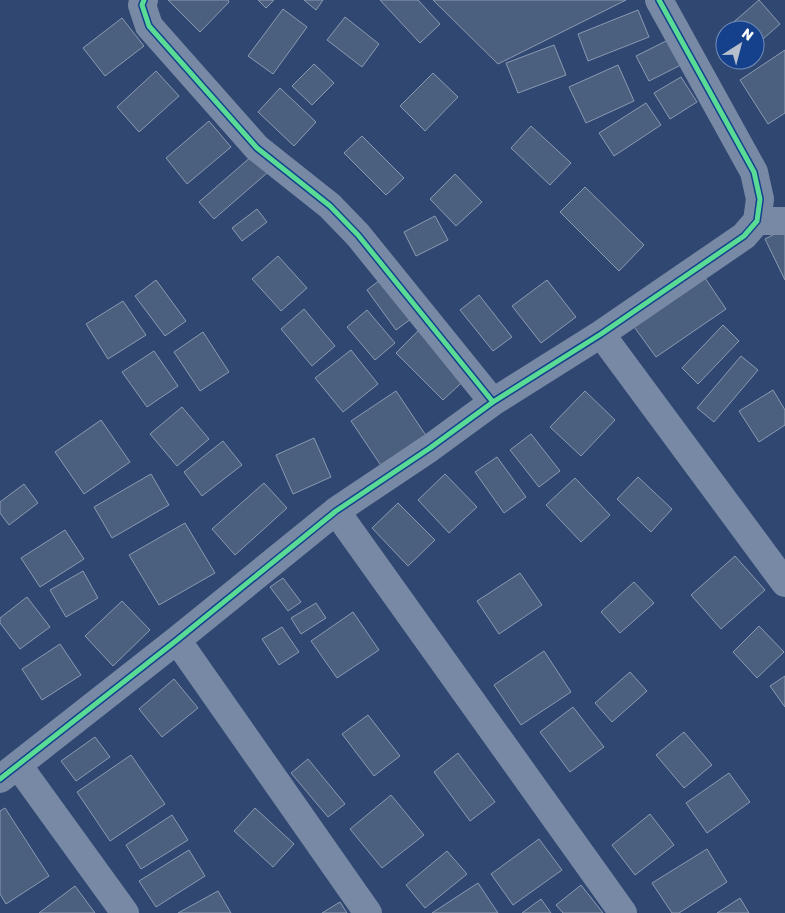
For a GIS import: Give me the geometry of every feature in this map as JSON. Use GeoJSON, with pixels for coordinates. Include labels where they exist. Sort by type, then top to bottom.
{"type":"FeatureCollection","features":[{"type":"Feature","properties":{"kind":"street"},"geometry":{"type":"LineString","coordinates":[[144,0],[142,5],[149,26],[257,148],[330,206],[358,235],[493,402]]}},
{"type":"Feature","properties":{"kind":"street"},"geometry":{"type":"LineString","coordinates":[[125,913],[9,772],[178,640],[336,511],[430,448],[493,402],[601,334],[744,236],[757,221],[760,199],[754,172],[659,0]]}},
{"type":"Feature","properties":{"kind":"street"},"geometry":{"type":"LineString","coordinates":[[757,221],[785,221]]}},
{"type":"Feature","properties":{"kind":"street"},"geometry":{"type":"LineString","coordinates":[[601,334],[785,583]]}},
{"type":"Feature","properties":{"kind":"street"},"geometry":{"type":"LineString","coordinates":[[336,511],[623,913]]}},
{"type":"Feature","properties":{"kind":"street"},"geometry":{"type":"LineString","coordinates":[[178,640],[368,913]]}},
{"type":"Feature","properties":{"kind":"building"},"geometry":{"type":"Polygon","coordinates":[[[168,0],[228,0],[229,2],[200,32],[168,0]]]}},
{"type":"Feature","properties":{"kind":"building"},"geometry":{"type":"Polygon","coordinates":[[[258,0],[274,0],[266,8],[258,0]]]}},
{"type":"Feature","properties":{"kind":"building"},"geometry":{"type":"Polygon","coordinates":[[[304,0],[323,0],[316,10],[304,0]]]}},
{"type":"Feature","properties":{"kind":"building"},"geometry":{"type":"Polygon","coordinates":[[[380,0],[418,0],[440,24],[420,43],[380,0]]]}},
{"type":"Feature","properties":{"kind":"building"},"geometry":{"type":"Polygon","coordinates":[[[433,0],[626,0],[498,64],[433,0]]]}},
{"type":"Feature","properties":{"kind":"building"},"geometry":{"type":"Polygon","coordinates":[[[759,0],[780,24],[765,37],[765,20],[736,20],[759,0]]]}},
{"type":"Feature","properties":{"kind":"building"},"geometry":{"type":"Polygon","coordinates":[[[283,9],[307,27],[273,74],[248,56],[283,9]]]}},
{"type":"Feature","properties":{"kind":"building"},"geometry":{"type":"Polygon","coordinates":[[[638,10],[649,37],[588,61],[578,34],[638,10]]]}},
{"type":"Feature","properties":{"kind":"building"},"geometry":{"type":"Polygon","coordinates":[[[345,17],[379,44],[362,67],[327,40],[345,17]]]}},
{"type":"Feature","properties":{"kind":"building"},"geometry":{"type":"Polygon","coordinates":[[[122,18],[144,46],[105,76],[83,48],[122,18]]]}},
{"type":"Feature","properties":{"kind":"building"},"geometry":{"type":"Polygon","coordinates":[[[668,40],[681,65],[649,81],[636,56],[668,40]]]}},
{"type":"Feature","properties":{"kind":"building"},"geometry":{"type":"Polygon","coordinates":[[[554,45],[566,75],[518,93],[506,63],[554,45]]]}},
{"type":"Feature","properties":{"kind":"building"},"geometry":{"type":"Polygon","coordinates":[[[785,50],[785,113],[768,124],[740,80],[755,70],[765,70],[765,63],[785,50]]]}},
{"type":"Feature","properties":{"kind":"building"},"geometry":{"type":"Polygon","coordinates":[[[314,64],[334,83],[312,105],[292,86],[314,64]]]}},
{"type":"Feature","properties":{"kind":"building"},"geometry":{"type":"Polygon","coordinates":[[[618,65],[634,101],[586,123],[569,87],[618,65]]]}},
{"type":"Feature","properties":{"kind":"building"},"geometry":{"type":"Polygon","coordinates":[[[156,71],[179,96],[139,132],[117,107],[156,71]]]}},
{"type":"Feature","properties":{"kind":"building"},"geometry":{"type":"Polygon","coordinates":[[[433,73],[458,97],[425,131],[400,106],[433,73]]]}},
{"type":"Feature","properties":{"kind":"building"},"geometry":{"type":"Polygon","coordinates":[[[681,77],[697,102],[670,119],[654,93],[681,77]]]}},
{"type":"Feature","properties":{"kind":"building"},"geometry":{"type":"Polygon","coordinates":[[[280,88],[316,122],[294,146],[258,112],[280,88]]]}},
{"type":"Feature","properties":{"kind":"building"},"geometry":{"type":"Polygon","coordinates":[[[646,103],[661,125],[614,156],[599,133],[646,103]]]}},
{"type":"Feature","properties":{"kind":"building"},"geometry":{"type":"Polygon","coordinates":[[[209,121],[231,147],[187,184],[166,158],[209,121]]]}},
{"type":"Feature","properties":{"kind":"building"},"geometry":{"type":"Polygon","coordinates":[[[531,126],[571,163],[550,185],[511,148],[531,126]]]}},
{"type":"Feature","properties":{"kind":"building"},"geometry":{"type":"Polygon","coordinates":[[[362,136],[404,178],[386,195],[344,153],[362,136]]]}},
{"type":"Feature","properties":{"kind":"building"},"geometry":{"type":"Polygon","coordinates":[[[252,156],[267,173],[214,219],[199,202],[252,156]]]}},
{"type":"Feature","properties":{"kind":"building"},"geometry":{"type":"Polygon","coordinates":[[[455,174],[482,202],[456,226],[430,199],[455,174]]]}},
{"type":"Feature","properties":{"kind":"building"},"geometry":{"type":"Polygon","coordinates":[[[585,187],[644,245],[619,271],[560,212],[585,187]]]}},
{"type":"Feature","properties":{"kind":"building"},"geometry":{"type":"Polygon","coordinates":[[[257,209],[267,222],[242,241],[232,228],[257,209]]]}},
{"type":"Feature","properties":{"kind":"building"},"geometry":{"type":"Polygon","coordinates":[[[435,216],[448,240],[416,256],[404,232],[435,216]]]}},
{"type":"Feature","properties":{"kind":"building"},"geometry":{"type":"Polygon","coordinates":[[[785,229],[785,280],[765,239],[785,229]]]}},
{"type":"Feature","properties":{"kind":"building"},"geometry":{"type":"Polygon","coordinates":[[[278,256],[307,288],[281,311],[252,279],[278,256]]]}},
{"type":"Feature","properties":{"kind":"building"},"geometry":{"type":"Polygon","coordinates":[[[389,273],[419,313],[396,330],[367,290],[389,273]]]}},
{"type":"Feature","properties":{"kind":"building"},"geometry":{"type":"Polygon","coordinates":[[[703,275],[726,309],[656,357],[632,324],[703,275]]]}},
{"type":"Feature","properties":{"kind":"building"},"geometry":{"type":"Polygon","coordinates":[[[156,280],[186,321],[165,336],[135,296],[156,280]]]}},
{"type":"Feature","properties":{"kind":"building"},"geometry":{"type":"Polygon","coordinates":[[[547,280],[576,317],[541,343],[512,306],[547,280]]]}},
{"type":"Feature","properties":{"kind":"building"},"geometry":{"type":"Polygon","coordinates":[[[479,295],[512,337],[493,351],[460,310],[479,295]]]}},
{"type":"Feature","properties":{"kind":"building"},"geometry":{"type":"Polygon","coordinates":[[[123,301],[146,335],[108,359],[86,324],[123,301]]]}},
{"type":"Feature","properties":{"kind":"building"},"geometry":{"type":"Polygon","coordinates":[[[304,309],[335,346],[312,366],[281,329],[304,309]]]}},
{"type":"Feature","properties":{"kind":"building"},"geometry":{"type":"Polygon","coordinates":[[[367,310],[395,343],[375,360],[347,327],[367,310]]]}},
{"type":"Feature","properties":{"kind":"building"},"geometry":{"type":"Polygon","coordinates":[[[424,325],[472,373],[443,400],[396,353],[424,325]]]}},
{"type":"Feature","properties":{"kind":"building"},"geometry":{"type":"Polygon","coordinates":[[[723,325],[739,341],[698,384],[682,368],[723,325]]]}},
{"type":"Feature","properties":{"kind":"building"},"geometry":{"type":"Polygon","coordinates":[[[203,332],[229,372],[200,391],[174,352],[203,332]]]}},
{"type":"Feature","properties":{"kind":"building"},"geometry":{"type":"Polygon","coordinates":[[[351,350],[378,384],[343,412],[315,378],[351,350]]]}},
{"type":"Feature","properties":{"kind":"building"},"geometry":{"type":"Polygon","coordinates":[[[154,351],[178,386],[147,407],[122,372],[154,351]]]}},
{"type":"Feature","properties":{"kind":"building"},"geometry":{"type":"Polygon","coordinates":[[[741,356],[758,370],[714,422],[697,408],[741,356]]]}},
{"type":"Feature","properties":{"kind":"building"},"geometry":{"type":"Polygon","coordinates":[[[773,390],[785,410],[785,425],[759,442],[739,411],[773,390]]]}},
{"type":"Feature","properties":{"kind":"building"},"geometry":{"type":"Polygon","coordinates":[[[396,391],[427,437],[382,467],[351,421],[396,391]]]}},
{"type":"Feature","properties":{"kind":"building"},"geometry":{"type":"Polygon","coordinates":[[[585,391],[615,420],[581,456],[550,427],[585,391]]]}},
{"type":"Feature","properties":{"kind":"building"},"geometry":{"type":"Polygon","coordinates":[[[182,407],[209,439],[177,466],[150,434],[182,407]]]}},
{"type":"Feature","properties":{"kind":"building"},"geometry":{"type":"Polygon","coordinates":[[[101,420],[130,462],[84,494],[55,452],[101,420]]]}},
{"type":"Feature","properties":{"kind":"building"},"geometry":{"type":"Polygon","coordinates":[[[531,434],[560,471],[539,487],[510,450],[531,434]]]}},
{"type":"Feature","properties":{"kind":"building"},"geometry":{"type":"Polygon","coordinates":[[[314,438],[331,477],[293,494],[276,455],[314,438]]]}},
{"type":"Feature","properties":{"kind":"building"},"geometry":{"type":"Polygon","coordinates":[[[223,441],[242,465],[202,496],[184,472],[223,441]]]}},
{"type":"Feature","properties":{"kind":"building"},"geometry":{"type":"Polygon","coordinates":[[[497,457],[526,497],[504,513],[475,472],[497,457]]]}},
{"type":"Feature","properties":{"kind":"building"},"geometry":{"type":"Polygon","coordinates":[[[151,474],[169,505],[112,538],[94,507],[151,474]]]}},
{"type":"Feature","properties":{"kind":"building"},"geometry":{"type":"Polygon","coordinates":[[[445,474],[477,507],[449,533],[418,500],[445,474]]]}},
{"type":"Feature","properties":{"kind":"building"},"geometry":{"type":"Polygon","coordinates":[[[638,477],[672,509],[651,532],[617,499],[638,477]]]}},
{"type":"Feature","properties":{"kind":"building"},"geometry":{"type":"Polygon","coordinates":[[[575,478],[610,515],[581,542],[546,505],[575,478]]]}},
{"type":"Feature","properties":{"kind":"building"},"geometry":{"type":"Polygon","coordinates":[[[264,483],[287,508],[235,555],[212,529],[264,483]]]}},
{"type":"Feature","properties":{"kind":"building"},"geometry":{"type":"Polygon","coordinates":[[[24,484],[38,503],[9,525],[0,513],[0,502],[24,484]]]}},
{"type":"Feature","properties":{"kind":"building"},"geometry":{"type":"Polygon","coordinates":[[[398,503],[435,540],[408,566],[372,528],[398,503]]]}},
{"type":"Feature","properties":{"kind":"building"},"geometry":{"type":"Polygon","coordinates":[[[185,523],[215,573],[159,605],[129,555],[185,523]]]}},
{"type":"Feature","properties":{"kind":"building"},"geometry":{"type":"Polygon","coordinates":[[[65,530],[84,559],[40,587],[21,558],[65,530]]]}},
{"type":"Feature","properties":{"kind":"building"},"geometry":{"type":"Polygon","coordinates":[[[735,556],[765,590],[721,629],[691,595],[735,556]]]}},
{"type":"Feature","properties":{"kind":"building"},"geometry":{"type":"Polygon","coordinates":[[[83,571],[98,598],[66,617],[50,590],[83,571]]]}},
{"type":"Feature","properties":{"kind":"building"},"geometry":{"type":"Polygon","coordinates":[[[520,573],[542,605],[499,634],[477,601],[520,573]]]}},
{"type":"Feature","properties":{"kind":"building"},"geometry":{"type":"Polygon","coordinates":[[[283,578],[301,602],[288,611],[270,587],[283,578]]]}},
{"type":"Feature","properties":{"kind":"building"},"geometry":{"type":"Polygon","coordinates":[[[634,582],[654,603],[620,633],[601,612],[634,582]]]}},
{"type":"Feature","properties":{"kind":"building"},"geometry":{"type":"Polygon","coordinates":[[[27,597],[50,627],[20,649],[0,623],[0,618],[27,597]]]}},
{"type":"Feature","properties":{"kind":"building"},"geometry":{"type":"Polygon","coordinates":[[[122,601],[150,630],[113,666],[85,636],[122,601]]]}},
{"type":"Feature","properties":{"kind":"building"},"geometry":{"type":"Polygon","coordinates":[[[316,603],[326,618],[301,634],[291,618],[316,603]]]}},
{"type":"Feature","properties":{"kind":"building"},"geometry":{"type":"Polygon","coordinates":[[[353,612],[379,650],[337,678],[311,641],[353,612]]]}},
{"type":"Feature","properties":{"kind":"building"},"geometry":{"type":"Polygon","coordinates":[[[759,626],[784,652],[757,678],[733,652],[759,626]]]}},
{"type":"Feature","properties":{"kind":"building"},"geometry":{"type":"Polygon","coordinates":[[[282,627],[299,652],[279,665],[262,639],[282,627]]]}},
{"type":"Feature","properties":{"kind":"building"},"geometry":{"type":"Polygon","coordinates":[[[60,644],[81,675],[42,700],[22,669],[60,644]]]}},
{"type":"Feature","properties":{"kind":"building"},"geometry":{"type":"Polygon","coordinates":[[[544,651],[571,692],[521,725],[494,685],[544,651]]]}},
{"type":"Feature","properties":{"kind":"building"},"geometry":{"type":"Polygon","coordinates":[[[630,672],[647,691],[612,722],[595,703],[630,672]]]}},
{"type":"Feature","properties":{"kind":"building"},"geometry":{"type":"Polygon","coordinates":[[[785,676],[785,707],[770,686],[785,676]]]}},
{"type":"Feature","properties":{"kind":"building"},"geometry":{"type":"Polygon","coordinates":[[[174,679],[198,708],[162,737],[139,709],[174,679]]]}},
{"type":"Feature","properties":{"kind":"building"},"geometry":{"type":"Polygon","coordinates":[[[573,707],[604,747],[570,772],[540,732],[573,707]]]}},
{"type":"Feature","properties":{"kind":"building"},"geometry":{"type":"Polygon","coordinates":[[[368,715],[400,756],[374,776],[342,734],[368,715]]]}},
{"type":"Feature","properties":{"kind":"building"},"geometry":{"type":"Polygon","coordinates":[[[684,732],[712,765],[684,788],[656,755],[684,732]]]}},
{"type":"Feature","properties":{"kind":"building"},"geometry":{"type":"Polygon","coordinates":[[[95,737],[110,757],[76,781],[61,761],[95,737]]]}},
{"type":"Feature","properties":{"kind":"building"},"geometry":{"type":"Polygon","coordinates":[[[458,753],[495,802],[470,821],[434,772],[458,753]]]}},
{"type":"Feature","properties":{"kind":"building"},"geometry":{"type":"Polygon","coordinates":[[[131,755],[165,804],[110,841],[77,792],[131,755]]]}},
{"type":"Feature","properties":{"kind":"building"},"geometry":{"type":"Polygon","coordinates":[[[308,759],[345,804],[328,817],[291,773],[308,759]]]}},
{"type":"Feature","properties":{"kind":"building"},"geometry":{"type":"Polygon","coordinates":[[[729,773],[750,802],[707,833],[686,803],[729,773]]]}},
{"type":"Feature","properties":{"kind":"building"},"geometry":{"type":"Polygon","coordinates":[[[391,795],[424,835],[382,868],[350,829],[391,795]]]}},
{"type":"Feature","properties":{"kind":"building"},"geometry":{"type":"Polygon","coordinates":[[[5,808],[49,876],[6,904],[0,894],[0,811],[5,808]]]}},
{"type":"Feature","properties":{"kind":"building"},"geometry":{"type":"Polygon","coordinates":[[[255,808],[294,844],[273,867],[234,831],[255,808]]]}},
{"type":"Feature","properties":{"kind":"building"},"geometry":{"type":"Polygon","coordinates":[[[650,814],[674,845],[635,875],[612,845],[650,814]]]}},
{"type":"Feature","properties":{"kind":"building"},"geometry":{"type":"Polygon","coordinates":[[[172,815],[188,840],[141,869],[126,845],[172,815]]]}},
{"type":"Feature","properties":{"kind":"building"},"geometry":{"type":"Polygon","coordinates":[[[539,839],[562,870],[513,905],[491,874],[539,839]]]}},
{"type":"Feature","properties":{"kind":"building"},"geometry":{"type":"Polygon","coordinates":[[[707,849],[727,882],[679,913],[672,913],[652,883],[707,849]]]}},
{"type":"Feature","properties":{"kind":"building"},"geometry":{"type":"Polygon","coordinates":[[[189,850],[205,876],[156,907],[139,881],[189,850]]]}},
{"type":"Feature","properties":{"kind":"building"},"geometry":{"type":"Polygon","coordinates":[[[447,851],[467,874],[425,908],[406,885],[447,851]]]}},
{"type":"Feature","properties":{"kind":"building"},"geometry":{"type":"Polygon","coordinates":[[[478,883],[498,913],[432,913],[478,883]]]}},
{"type":"Feature","properties":{"kind":"building"},"geometry":{"type":"Polygon","coordinates":[[[581,885],[603,913],[563,913],[556,905],[581,885]]]}},
{"type":"Feature","properties":{"kind":"building"},"geometry":{"type":"Polygon","coordinates":[[[75,886],[95,913],[39,913],[75,886]]]}},
{"type":"Feature","properties":{"kind":"building"},"geometry":{"type":"Polygon","coordinates":[[[218,891],[231,913],[178,913],[218,891]]]}},
{"type":"Feature","properties":{"kind":"building"},"geometry":{"type":"Polygon","coordinates":[[[740,898],[749,913],[717,913],[740,898]]]}},
{"type":"Feature","properties":{"kind":"building"},"geometry":{"type":"Polygon","coordinates":[[[541,899],[551,913],[522,913],[541,899]]]}},
{"type":"Feature","properties":{"kind":"building"},"geometry":{"type":"Polygon","coordinates":[[[340,902],[347,913],[322,913],[340,902]]]}},
{"type":"Feature","properties":{"kind":"cycle path"},"geometry":{"type":"LineString","coordinates":[[144,0],[142,5],[149,26],[257,148],[330,206],[358,235],[493,402]]}},
{"type":"Feature","properties":{"kind":"cycle path"},"geometry":{"type":"LineString","coordinates":[[0,779],[177,640],[336,511],[430,448],[493,402],[601,334],[744,236],[757,221],[760,199],[754,172],[659,0]]}}]}
